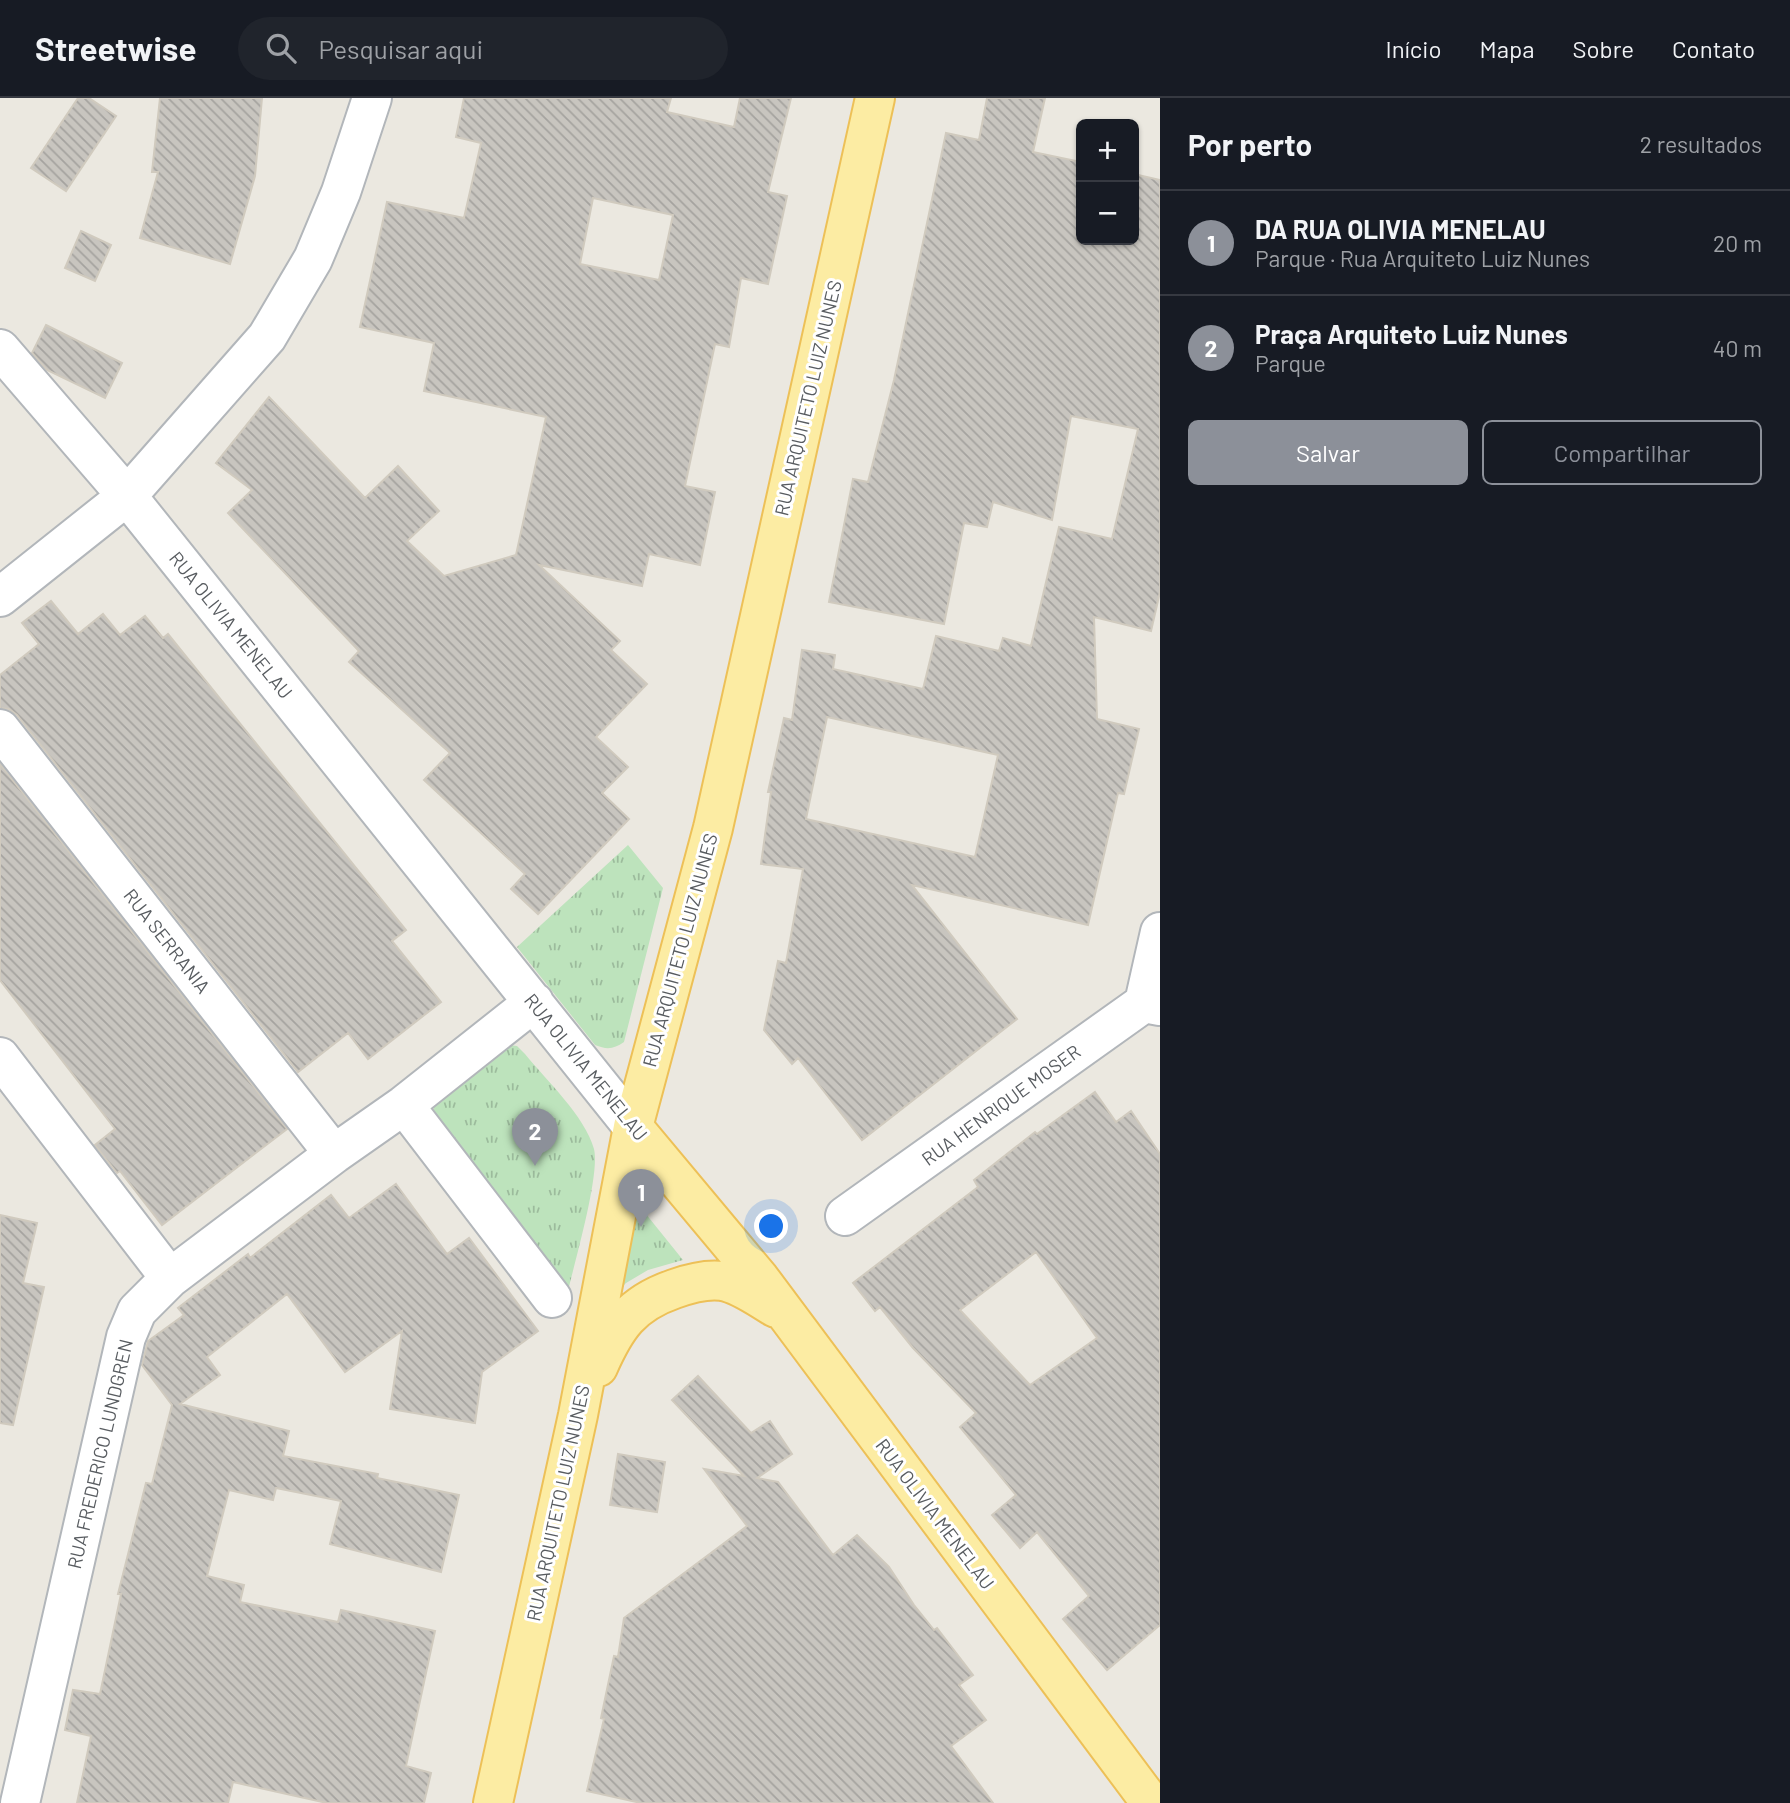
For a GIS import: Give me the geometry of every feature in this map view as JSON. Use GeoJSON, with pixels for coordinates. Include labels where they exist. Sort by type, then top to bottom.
{"type":"FeatureCollection","features":[{"type":"Feature","properties":{"kind":"main road","name":"RUA ARQUITETO LUIZ NUNES"},"geometry":{"type":"LineString","coordinates":[[492,1803],[578,1415],[633,1128],[713,828],[875,98]]}},
{"type":"Feature","properties":{"kind":"main road","name":"RUA OLIVIA MENELAU"},"geometry":{"type":"LineString","coordinates":[[633,1128],[760,1279],[1149,1798]]}},
{"type":"Feature","properties":{"kind":"main road"},"geometry":{"type":"LineString","coordinates":[[578,1415],[610,1340],[628,1314],[651,1297],[688,1284],[722,1281],[744,1290],[786,1315]]}},
{"type":"Feature","properties":{"kind":"street"},"geometry":{"type":"LineString","coordinates":[[0,597],[127,496],[267,337],[313,259],[341,192],[372,98]]}},
{"type":"Feature","properties":{"kind":"street","name":"RUA OLIVIA MENELAU"},"geometry":{"type":"LineString","coordinates":[[0,349],[127,496],[633,1128]]}},
{"type":"Feature","properties":{"kind":"street","name":"RUA SERRANIA"},"geometry":{"type":"LineString","coordinates":[[0,729],[334,1154]]}},
{"type":"Feature","properties":{"kind":"street"},"geometry":{"type":"LineString","coordinates":[[1152,1004],[1160,932]]}},
{"type":"Feature","properties":{"kind":"street","name":"RUA FREDERICO LUNDGREN"},"geometry":{"type":"LineString","coordinates":[[20,1803],[126,1337],[138,1311],[170,1279],[334,1154],[404,1105],[534,1002]]}},
{"type":"Feature","properties":{"kind":"street","name":"RUA HENRIQUE MOSER"},"geometry":{"type":"LineString","coordinates":[[845,1216],[1152,1004]]}},
{"type":"Feature","properties":{"kind":"street"},"geometry":{"type":"LineString","coordinates":[[0,1057],[170,1279]]}},
{"type":"Feature","properties":{"kind":"street"},"geometry":{"type":"LineString","coordinates":[[404,1105],[552,1298]]}},
{"type":"Feature","properties":{"kind":"green space"},"geometry":{"type":"Polygon","coordinates":[[[628,845],[663,888],[624,1042],[607,1048],[595,1045],[517,947],[628,845]]]}},
{"type":"Feature","properties":{"kind":"green space"},"geometry":{"type":"Polygon","coordinates":[[[509,1045],[517,1046],[564,1099],[582,1124],[594,1149],[591,1196],[569,1287],[566,1287],[436,1117],[433,1106],[509,1045]]]}},
{"type":"Feature","properties":{"kind":"green space"},"geometry":{"type":"Polygon","coordinates":[[[633,1198],[683,1260],[648,1270],[626,1283],[614,1295],[633,1198]]]}},
{"type":"Feature","properties":{"kind":"building"},"geometry":{"type":"Polygon","coordinates":[[[78,98],[89,98],[116,116],[66,191],[31,168],[78,98]]]}},
{"type":"Feature","properties":{"kind":"building"},"geometry":{"type":"Polygon","coordinates":[[[160,98],[262,98],[255,176],[230,264],[140,238],[158,172],[152,172],[160,98]]]}},
{"type":"Feature","properties":{"kind":"building"},"geometry":{"type":"Polygon","coordinates":[[[464,98],[671,98],[667,112],[734,127],[740,98],[791,98],[768,192],[787,196],[768,284],[741,278],[729,347],[715,344],[685,486],[715,492],[700,565],[649,554],[642,586],[539,565],[620,641],[611,650],[647,684],[596,737],[628,767],[602,793],[629,819],[538,914],[511,889],[525,874],[424,780],[450,753],[349,662],[359,651],[228,513],[252,490],[216,463],[269,397],[365,498],[398,466],[439,511],[407,541],[444,576],[516,555],[546,417],[424,391],[434,343],[360,327],[387,202],[464,218],[481,143],[456,137],[464,98]],[[593,198],[580,264],[659,280],[673,215],[593,198]]]}},
{"type":"Feature","properties":{"kind":"building"},"geometry":{"type":"Polygon","coordinates":[[[987,98],[1045,98],[1033,152],[1076,161],[1076,245],[1139,245],[1139,175],[1160,180],[1160,592],[1151,631],[1094,617],[1097,719],[1139,729],[1124,794],[1118,793],[1088,925],[912,885],[1017,1019],[862,1140],[798,1058],[792,1064],[764,1030],[778,961],[786,963],[803,869],[761,864],[771,792],[768,792],[784,718],[792,720],[802,650],[835,655],[833,669],[923,689],[936,636],[999,651],[1003,638],[1031,646],[1059,527],[1112,539],[1138,429],[1071,416],[1052,520],[993,502],[987,527],[964,523],[944,624],[829,602],[853,479],[868,482],[894,380],[946,133],[979,140],[987,98]],[[827,717],[806,819],[975,857],[998,755],[827,717]]]}},
{"type":"Feature","properties":{"kind":"building"},"geometry":{"type":"Polygon","coordinates":[[[81,231],[111,245],[95,281],[65,268],[81,231]]]}},
{"type":"Feature","properties":{"kind":"building"},"geometry":{"type":"Polygon","coordinates":[[[46,325],[122,363],[105,398],[47,370],[32,353],[46,325]]]}},
{"type":"Feature","properties":{"kind":"building"},"geometry":{"type":"Polygon","coordinates":[[[51,601],[78,634],[103,614],[120,635],[145,616],[163,638],[168,634],[406,930],[392,941],[441,1002],[368,1059],[348,1033],[298,1072],[17,715],[9,709],[0,708],[0,675],[39,644],[22,623],[51,601]]]}},
{"type":"Feature","properties":{"kind":"building"},"geometry":{"type":"Polygon","coordinates":[[[0,764],[287,1129],[162,1225],[120,1171],[117,1173],[95,1145],[115,1129],[0,980],[0,764]]]}},
{"type":"Feature","properties":{"kind":"building"},"geometry":{"type":"Polygon","coordinates":[[[1095,1092],[1116,1122],[1131,1111],[1160,1154],[1160,1625],[1107,1670],[1063,1619],[1089,1596],[1037,1532],[1020,1548],[992,1515],[1016,1495],[960,1427],[976,1413],[913,1348],[880,1307],[875,1311],[853,1283],[978,1187],[974,1180],[1035,1132],[1037,1134],[1095,1092]],[[1036,1252],[960,1310],[1030,1385],[1097,1338],[1036,1252]]]}},
{"type":"Feature","properties":{"kind":"building"},"geometry":{"type":"Polygon","coordinates":[[[396,1184],[447,1254],[469,1238],[538,1331],[482,1372],[475,1423],[390,1409],[402,1331],[345,1372],[287,1294],[207,1357],[220,1375],[180,1404],[289,1431],[283,1456],[378,1474],[377,1478],[459,1495],[441,1572],[330,1544],[341,1501],[276,1488],[273,1500],[229,1490],[207,1576],[244,1585],[240,1602],[338,1622],[341,1610],[435,1631],[406,1766],[431,1773],[424,1803],[327,1803],[233,1782],[228,1803],[77,1803],[91,1736],[65,1730],[73,1690],[100,1694],[121,1594],[118,1594],[146,1483],[152,1484],[172,1405],[142,1365],[148,1341],[184,1315],[178,1308],[248,1254],[250,1258],[331,1195],[349,1218],[396,1184]]]}},
{"type":"Feature","properties":{"kind":"building"},"geometry":{"type":"Polygon","coordinates":[[[0,1215],[37,1223],[23,1283],[44,1287],[13,1425],[0,1423],[0,1215]]]}},
{"type":"Feature","properties":{"kind":"building"},"geometry":{"type":"Polygon","coordinates":[[[698,1376],[751,1433],[770,1421],[792,1454],[757,1478],[778,1482],[833,1555],[857,1535],[889,1567],[914,1605],[934,1630],[937,1628],[973,1675],[959,1685],[986,1720],[951,1746],[993,1803],[641,1803],[587,1791],[604,1719],[601,1718],[614,1656],[618,1657],[624,1618],[747,1526],[704,1469],[744,1476],[672,1400],[698,1376]]]}},
{"type":"Feature","properties":{"kind":"building"},"geometry":{"type":"Polygon","coordinates":[[[618,1454],[665,1462],[657,1512],[610,1505],[618,1454]]]}},
{"type":"Feature","properties":{"kind":"place","name":"Praça Arquiteto Luiz Nunes"},"geometry":{"type":"Point","coordinates":[535,1166]}},
{"type":"Feature","properties":{"kind":"place","name":"DA RUA OLIVIA MENELAU"},"geometry":{"type":"Point","coordinates":[641,1227]}}]}
